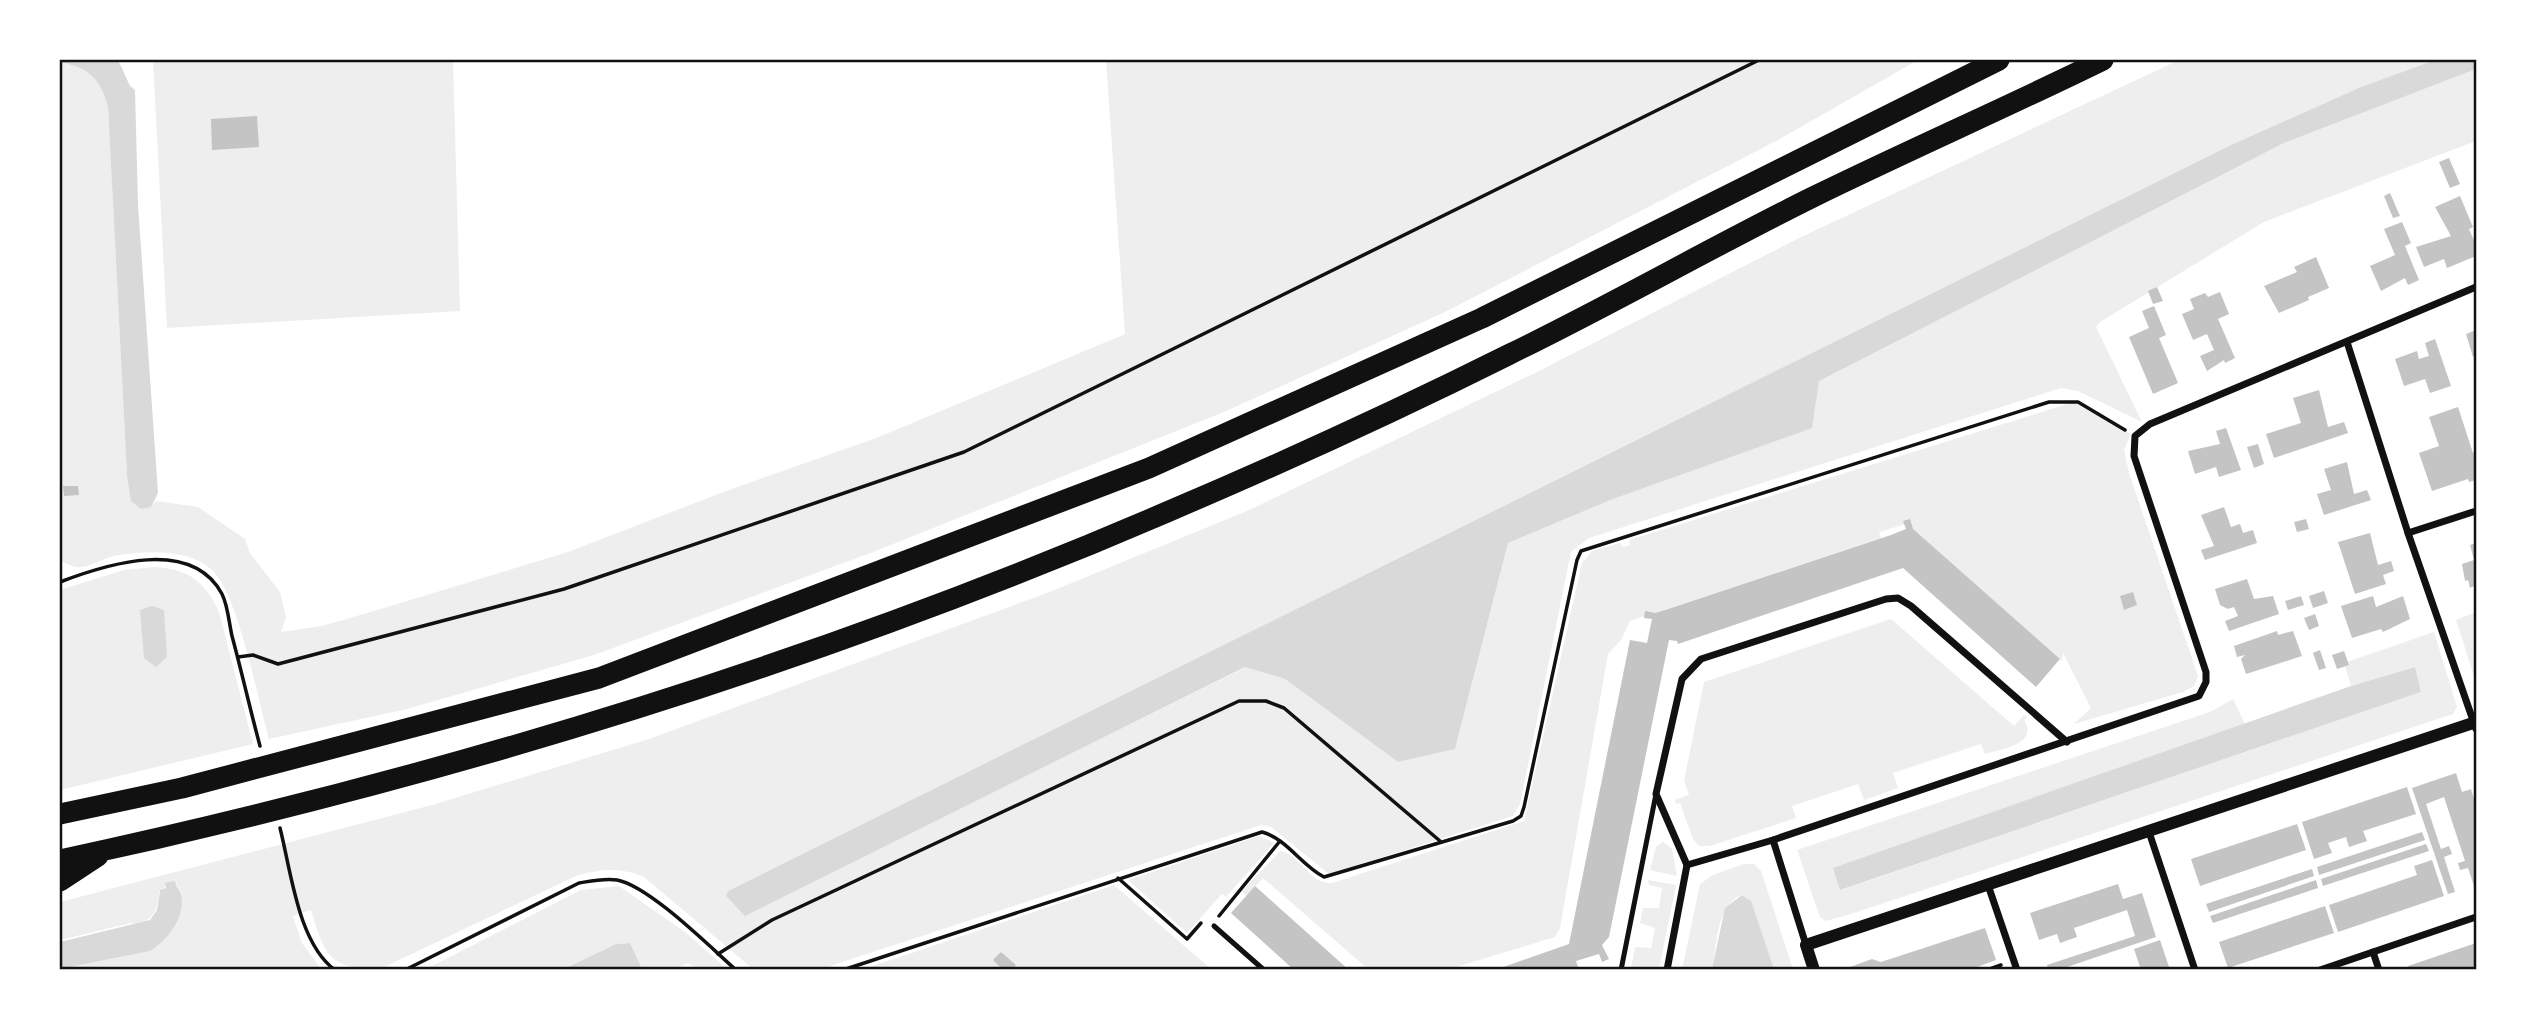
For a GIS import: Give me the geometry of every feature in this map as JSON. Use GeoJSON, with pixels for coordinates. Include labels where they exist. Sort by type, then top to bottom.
{"type":"FeatureCollection","features":[{"type":"Feature","properties":{"kind":"highway"},"geometry":{"type":"LineString","coordinates":[[60,814],[182,788],[599,678],[1149,468],[1482,318],[1999,60]]}},
{"type":"Feature","properties":{"kind":"highway"},"geometry":{"type":"LineString","coordinates":[[60,860],[350,790],[580,725],[756,668],[1004,579],[1163,514],[1413,401],[1509,355],[1813,198],[2103,60]]}},
{"type":"Feature","properties":{"kind":"highway"},"geometry":{"type":"LineString","coordinates":[[60,881],[108,849]]}},
{"type":"Feature","properties":{"kind":"street"},"geometry":{"type":"LineString","coordinates":[[1687,865],[1773,840],[2191,701],[2203,690],[2206,672],[2134,456],[2135,436],[2150,424],[2476,287]]}},
{"type":"Feature","properties":{"kind":"street"},"geometry":{"type":"LineString","coordinates":[[1806,946],[2476,725],[2408,533],[2347,342]]}},
{"type":"Feature","properties":{"kind":"street"},"geometry":{"type":"LineString","coordinates":[[2408,533],[2476,511]]}},
{"type":"Feature","properties":{"kind":"street"},"geometry":{"type":"LineString","coordinates":[[1667,970],[1687,865],[1656,794],[1682,679],[1690,667],[1701,659],[1886,599],[1898,598],[2067,743]]}},
{"type":"Feature","properties":{"kind":"street"},"geometry":{"type":"LineString","coordinates":[[2149,832],[2195,970]]}},
{"type":"Feature","properties":{"kind":"street"},"geometry":{"type":"LineString","coordinates":[[1773,840],[1814,970]]}},
{"type":"Feature","properties":{"kind":"street"},"geometry":{"type":"LineString","coordinates":[[1988,885],[2017,970]]}},
{"type":"Feature","properties":{"kind":"street"},"geometry":{"type":"LineString","coordinates":[[2320,970],[2476,917]]}},
{"type":"Feature","properties":{"kind":"street"},"geometry":{"type":"LineString","coordinates":[[2373,952],[2379,970]]}},
{"type":"Feature","properties":{"kind":"lane"},"geometry":{"type":"LineString","coordinates":[[1621,970],[1656,794]]}},
{"type":"Feature","properties":{"kind":"lane"},"geometry":{"type":"LineString","coordinates":[[1214,926],[1264,970]]}},
{"type":"Feature","properties":{"kind":"path"},"geometry":{"type":"LineString","coordinates":[[238,657],[253,655],[278,664],[564,589],[964,453],[1759,60]]}},
{"type":"Feature","properties":{"kind":"path"},"geometry":{"type":"LineString","coordinates":[[843,970],[1262,832],[1280,841],[1312,871],[1324,877],[1521,816],[1581,551],[2049,402],[2078,402],[2135,436]]}},
{"type":"Feature","properties":{"kind":"path"},"geometry":{"type":"LineString","coordinates":[[60,579],[120,564],[157,559],[183,562],[206,575],[222,595],[239,667]]}},
{"type":"Feature","properties":{"kind":"path"},"geometry":{"type":"LineString","coordinates":[[718,954],[772,920],[1239,701],[1266,701],[1284,708],[1441,842]]}},
{"type":"Feature","properties":{"kind":"path"},"geometry":{"type":"LineString","coordinates":[[1118,878],[1187,939],[1206,918],[1214,926],[1225,905],[1280,841]]}},
{"type":"Feature","properties":{"kind":"path"},"geometry":{"type":"LineString","coordinates":[[405,970],[579,883],[601,879],[618,880],[638,887],[736,970]]}},
{"type":"Feature","properties":{"kind":"path"},"geometry":{"type":"LineString","coordinates":[[302,911],[310,941],[324,961],[335,970]]}},
{"type":"Feature","properties":{"kind":"shaded area"},"geometry":{"type":"Polygon","coordinates":[[[60,60],[118,60],[130,86],[135,90],[138,205],[158,493],[151,507],[141,509],[131,501],[127,475],[108,107],[92,76],[79,67],[60,60]]]}},
{"type":"Feature","properties":{"kind":"shaded area"},"geometry":{"type":"Polygon","coordinates":[[[153,60],[453,60],[460,311],[167,328],[153,60]]]}},
{"type":"Feature","properties":{"kind":"shaded area"},"geometry":{"type":"Polygon","coordinates":[[[1106,60],[1918,60],[1778,140],[1443,313],[1224,412],[873,552],[594,655],[407,709],[269,739],[238,623],[221,581],[211,569],[191,557],[167,553],[119,555],[83,567],[69,565],[60,560],[60,62],[79,67],[92,76],[108,107],[127,475],[151,507],[156,501],[198,507],[245,539],[250,553],[280,592],[286,617],[281,632],[322,626],[568,552],[726,491],[879,437],[1125,334],[1106,60]]]}},
{"type":"Feature","properties":{"kind":"shaded area"},"geometry":{"type":"Polygon","coordinates":[[[2179,60],[2435,60],[2361,87],[2231,145],[728,891],[726,896],[745,915],[1246,667],[1285,679],[1398,762],[1455,749],[1508,543],[1613,499],[1811,428],[1818,381],[2284,143],[2476,69],[2476,141],[2264,222],[2100,322],[2096,327],[2142,422],[2078,391],[2061,388],[1589,538],[1571,552],[1520,804],[1513,816],[1329,874],[1271,827],[1261,825],[821,969],[753,969],[644,877],[611,870],[578,875],[380,969],[349,966],[331,956],[320,938],[311,910],[293,916],[302,943],[321,969],[61,969],[149,951],[160,944],[172,930],[181,906],[181,892],[174,881],[159,891],[154,912],[149,919],[138,925],[131,923],[60,940],[60,902],[432,805],[649,739],[1047,593],[1247,511],[1533,374],[1799,238],[2179,60]]]}},
{"type":"Feature","properties":{"kind":"shaded area"},"geometry":{"type":"Polygon","coordinates":[[[2435,60],[2476,60],[2476,69],[2284,143],[1819,381],[1812,428],[1613,499],[1508,543],[1455,749],[1398,762],[1285,679],[1245,667],[745,916],[726,896],[728,891],[2231,145],[2361,87],[2435,60]]]}},
{"type":"Feature","properties":{"kind":"shaded area"},"geometry":{"type":"Polygon","coordinates":[[[2074,402],[2131,434],[2124,450],[2129,473],[2198,676],[2194,686],[2183,692],[2074,724],[2091,708],[2063,653],[2062,661],[1906,524],[1879,532],[1881,538],[1630,621],[1621,640],[1608,654],[1560,928],[1555,937],[1450,969],[1368,969],[1263,878],[1246,896],[1242,891],[1280,851],[1287,853],[1317,879],[1332,883],[1524,821],[1582,563],[1592,551],[1620,543],[1623,547],[1630,545],[1629,540],[2074,402]]]}},
{"type":"Feature","properties":{"kind":"shaded area"},"geometry":{"type":"Polygon","coordinates":[[[154,567],[186,574],[201,585],[214,601],[253,744],[60,790],[60,590],[124,570],[154,567]]]}},
{"type":"Feature","properties":{"kind":"shaded area"},"geometry":{"type":"Polygon","coordinates":[[[152,606],[164,610],[167,657],[156,667],[144,658],[140,610],[152,606]]]}},
{"type":"Feature","properties":{"kind":"shaded area"},"geometry":{"type":"Polygon","coordinates":[[[2476,612],[2476,682],[2456,620],[2476,612]]]}},
{"type":"Feature","properties":{"kind":"shaded area"},"geometry":{"type":"Polygon","coordinates":[[[1891,619],[2014,726],[2024,715],[2027,717],[2024,720],[2027,735],[2023,740],[1985,754],[1981,744],[1893,773],[1898,788],[1864,800],[1858,784],[1792,806],[1796,818],[1710,846],[1699,846],[1693,839],[1680,803],[1676,804],[1675,800],[1689,795],[1684,781],[1704,682],[1891,619]]]}},
{"type":"Feature","properties":{"kind":"shaded area"},"geometry":{"type":"Polygon","coordinates":[[[2434,632],[2457,707],[2453,714],[1854,913],[1826,921],[1820,917],[1797,850],[2210,712],[2233,699],[2245,724],[1834,868],[1841,890],[2421,692],[2415,667],[2351,686],[2345,666],[2347,662],[2434,632]]]}},
{"type":"Feature","properties":{"kind":"shaded area"},"geometry":{"type":"Polygon","coordinates":[[[2415,667],[2421,692],[1840,890],[1833,868],[2351,686],[2415,667]]]}},
{"type":"Feature","properties":{"kind":"shaded area"},"geometry":{"type":"Polygon","coordinates":[[[1259,836],[1274,843],[1226,897],[1222,894],[1187,933],[1128,880],[1259,836]]]}},
{"type":"Feature","properties":{"kind":"shaded area"},"geometry":{"type":"Polygon","coordinates":[[[1663,842],[1672,849],[1677,876],[1650,870],[1656,847],[1663,842]]]}},
{"type":"Feature","properties":{"kind":"shaded area"},"geometry":{"type":"Polygon","coordinates":[[[1744,864],[1754,864],[1761,871],[1793,969],[1774,969],[1750,900],[1742,895],[1733,900],[1722,916],[1712,969],[1682,970],[1700,884],[1713,875],[1744,864]]]}},
{"type":"Feature","properties":{"kind":"shaded area"},"geometry":{"type":"Polygon","coordinates":[[[1648,880],[1676,885],[1659,969],[1631,969],[1635,947],[1651,948],[1655,928],[1640,923],[1643,908],[1659,908],[1662,888],[1649,885],[1648,880]]]}},
{"type":"Feature","properties":{"kind":"shaded area"},"geometry":{"type":"Polygon","coordinates":[[[175,881],[181,895],[181,912],[169,935],[156,947],[150,951],[60,969],[60,942],[150,920],[157,910],[160,890],[166,888],[165,883],[175,881]]]}},
{"type":"Feature","properties":{"kind":"shaded area"},"geometry":{"type":"Polygon","coordinates":[[[1114,885],[1211,969],[861,970],[1114,885]]]}},
{"type":"Feature","properties":{"kind":"shaded area"},"geometry":{"type":"Polygon","coordinates":[[[619,886],[685,932],[727,969],[700,969],[687,963],[675,969],[642,969],[630,943],[616,944],[564,969],[424,970],[581,890],[619,886]]]}},
{"type":"Feature","properties":{"kind":"shaded area"},"geometry":{"type":"Polygon","coordinates":[[[1742,895],[1751,901],[1774,969],[1712,969],[1725,908],[1742,895]]]}},
{"type":"Feature","properties":{"kind":"shaded area"},"geometry":{"type":"Polygon","coordinates":[[[630,943],[642,969],[564,969],[616,944],[630,943]]]}},
{"type":"Feature","properties":{"kind":"building"},"geometry":{"type":"Polygon","coordinates":[[[257,116],[259,147],[212,150],[211,119],[257,116]]]}},
{"type":"Feature","properties":{"kind":"building"},"geometry":{"type":"Polygon","coordinates":[[[2449,158],[2460,184],[2450,188],[2439,162],[2449,158]]]}},
{"type":"Feature","properties":{"kind":"building"},"geometry":{"type":"Polygon","coordinates":[[[2390,193],[2400,216],[2393,218],[2384,196],[2390,193]]]}},
{"type":"Feature","properties":{"kind":"building"},"geometry":{"type":"Polygon","coordinates":[[[2460,196],[2473,227],[2469,229],[2476,245],[2476,256],[2447,268],[2444,259],[2424,267],[2416,247],[2451,236],[2435,207],[2460,196]]]}},
{"type":"Feature","properties":{"kind":"building"},"geometry":{"type":"Polygon","coordinates":[[[2402,222],[2411,243],[2405,246],[2419,280],[2408,285],[2405,278],[2381,291],[2370,266],[2395,255],[2384,229],[2402,222]]]}},
{"type":"Feature","properties":{"kind":"building"},"geometry":{"type":"Polygon","coordinates":[[[2316,257],[2329,288],[2279,313],[2264,286],[2297,272],[2294,267],[2316,257]]]}},
{"type":"Feature","properties":{"kind":"building"},"geometry":{"type":"Polygon","coordinates":[[[2157,287],[2163,301],[2153,304],[2148,291],[2157,287]]]}},
{"type":"Feature","properties":{"kind":"building"},"geometry":{"type":"Polygon","coordinates":[[[2220,292],[2229,314],[2218,319],[2235,358],[2225,363],[2224,360],[2207,371],[2200,356],[2214,350],[2207,334],[2193,340],[2182,314],[2194,309],[2190,299],[2205,293],[2208,297],[2220,292]]]}},
{"type":"Feature","properties":{"kind":"building"},"geometry":{"type":"Polygon","coordinates":[[[2154,306],[2166,335],[2159,338],[2178,383],[2153,394],[2129,337],[2149,328],[2142,311],[2154,306]]]}},
{"type":"Feature","properties":{"kind":"building"},"geometry":{"type":"Polygon","coordinates":[[[2476,330],[2476,356],[2473,357],[2466,334],[2476,330]]]}},
{"type":"Feature","properties":{"kind":"building"},"geometry":{"type":"Polygon","coordinates":[[[2435,339],[2451,386],[2430,393],[2425,379],[2404,386],[2395,359],[2417,351],[2419,359],[2429,356],[2425,343],[2435,339]]]}},
{"type":"Feature","properties":{"kind":"building"},"geometry":{"type":"Polygon","coordinates":[[[2319,390],[2328,427],[2344,422],[2348,433],[2274,458],[2266,434],[2301,423],[2293,398],[2319,390]]]}},
{"type":"Feature","properties":{"kind":"building"},"geometry":{"type":"Polygon","coordinates":[[[2458,407],[2473,453],[2476,452],[2476,480],[2469,482],[2468,479],[2432,491],[2419,453],[2439,446],[2429,417],[2458,407]]]}},
{"type":"Feature","properties":{"kind":"building"},"geometry":{"type":"Polygon","coordinates":[[[2226,428],[2241,470],[2219,477],[2216,467],[2195,474],[2188,451],[2220,444],[2216,431],[2226,428]]]}},
{"type":"Feature","properties":{"kind":"building"},"geometry":{"type":"Polygon","coordinates":[[[2258,444],[2264,464],[2254,468],[2247,447],[2258,444]]]}},
{"type":"Feature","properties":{"kind":"building"},"geometry":{"type":"Polygon","coordinates":[[[2347,462],[2354,494],[2367,490],[2371,500],[2324,515],[2317,494],[2331,490],[2324,469],[2347,462]]]}},
{"type":"Feature","properties":{"kind":"building"},"geometry":{"type":"Polygon","coordinates":[[[63,486],[78,486],[79,495],[64,496],[63,486]]]}},
{"type":"Feature","properties":{"kind":"building"},"geometry":{"type":"Polygon","coordinates":[[[2224,507],[2231,527],[2240,524],[2243,533],[2253,530],[2257,543],[2205,560],[2201,550],[2214,546],[2201,515],[2224,507]]]}},
{"type":"Feature","properties":{"kind":"building"},"geometry":{"type":"Polygon","coordinates":[[[1910,519],[1913,529],[2060,659],[2036,687],[1903,568],[1678,644],[1677,641],[1669,640],[1609,937],[1602,945],[1609,959],[1602,962],[1599,954],[1576,961],[1579,970],[1495,970],[1569,944],[1630,640],[1647,643],[1652,619],[1644,618],[1645,611],[1655,613],[1668,609],[1891,535],[1906,529],[1903,521],[1910,519]]]}},
{"type":"Feature","properties":{"kind":"building"},"geometry":{"type":"Polygon","coordinates":[[[2306,519],[2309,529],[2297,532],[2294,522],[2306,519]]]}},
{"type":"Feature","properties":{"kind":"building"},"geometry":{"type":"Polygon","coordinates":[[[2370,533],[2378,565],[2391,561],[2394,571],[2383,575],[2386,584],[2355,594],[2338,542],[2370,533]]]}},
{"type":"Feature","properties":{"kind":"building"},"geometry":{"type":"Polygon","coordinates":[[[2476,543],[2476,585],[2470,588],[2468,580],[2465,581],[2462,564],[2474,560],[2470,545],[2476,543]]]}},
{"type":"Feature","properties":{"kind":"building"},"geometry":{"type":"Polygon","coordinates":[[[2247,579],[2254,599],[2273,596],[2279,614],[2229,631],[2225,621],[2238,616],[2234,607],[2228,609],[2220,605],[2215,589],[2247,579]]]}},
{"type":"Feature","properties":{"kind":"building"},"geometry":{"type":"Polygon","coordinates":[[[2324,591],[2328,603],[2313,608],[2309,596],[2324,591]]]}},
{"type":"Feature","properties":{"kind":"building"},"geometry":{"type":"Polygon","coordinates":[[[2133,592],[2137,605],[2124,610],[2120,596],[2133,592]]]}},
{"type":"Feature","properties":{"kind":"building"},"geometry":{"type":"Polygon","coordinates":[[[2301,596],[2304,605],[2288,610],[2285,601],[2301,596]]]}},
{"type":"Feature","properties":{"kind":"building"},"geometry":{"type":"Polygon","coordinates":[[[2373,596],[2376,607],[2403,596],[2410,619],[2383,632],[2381,629],[2352,638],[2341,606],[2373,596]]]}},
{"type":"Feature","properties":{"kind":"building"},"geometry":{"type":"Polygon","coordinates":[[[2315,614],[2319,626],[2309,630],[2304,618],[2315,614]]]}},
{"type":"Feature","properties":{"kind":"building"},"geometry":{"type":"Polygon","coordinates":[[[2277,631],[2278,635],[2293,631],[2302,656],[2246,674],[2241,659],[2245,655],[2237,657],[2234,646],[2277,631]]]}},
{"type":"Feature","properties":{"kind":"building"},"geometry":{"type":"Polygon","coordinates":[[[2320,650],[2326,668],[2319,670],[2313,653],[2320,650]]]}},
{"type":"Feature","properties":{"kind":"building"},"geometry":{"type":"Polygon","coordinates":[[[2344,651],[2349,665],[2337,669],[2332,655],[2344,651]]]}},
{"type":"Feature","properties":{"kind":"building"},"geometry":{"type":"Polygon","coordinates":[[[2456,773],[2462,792],[2471,789],[2476,805],[2476,885],[2474,886],[2468,868],[2460,870],[2458,863],[2465,861],[2444,797],[2426,804],[2441,849],[2449,846],[2452,854],[2444,857],[2455,892],[2448,894],[2412,788],[2456,773]]]}},
{"type":"Feature","properties":{"kind":"building"},"geometry":{"type":"Polygon","coordinates":[[[2407,787],[2416,814],[2363,831],[2367,841],[2349,847],[2346,837],[2328,843],[2332,853],[2314,859],[2302,822],[2407,787]]]}},
{"type":"Feature","properties":{"kind":"building"},"geometry":{"type":"Polygon","coordinates":[[[2297,824],[2306,850],[2200,886],[2191,859],[2297,824]]]}},
{"type":"Feature","properties":{"kind":"building"},"geometry":{"type":"Polygon","coordinates":[[[2422,832],[2425,840],[2319,875],[2317,867],[2422,832]]]}},
{"type":"Feature","properties":{"kind":"building"},"geometry":{"type":"Polygon","coordinates":[[[2426,844],[2429,851],[2323,886],[2321,879],[2426,844]]]}},
{"type":"Feature","properties":{"kind":"building"},"geometry":{"type":"Polygon","coordinates":[[[2432,860],[2444,896],[2338,932],[2329,905],[2417,875],[2414,866],[2432,860]]]}},
{"type":"Feature","properties":{"kind":"building"},"geometry":{"type":"Polygon","coordinates":[[[2312,869],[2314,876],[2209,912],[2206,904],[2312,869]]]}},
{"type":"Feature","properties":{"kind":"building"},"geometry":{"type":"Polygon","coordinates":[[[2316,880],[2318,888],[2213,923],[2210,916],[2316,880]]]}},
{"type":"Feature","properties":{"kind":"building"},"geometry":{"type":"Polygon","coordinates":[[[2118,884],[2123,899],[2142,893],[2156,937],[2058,970],[2049,970],[2047,965],[2135,936],[2127,910],[2074,928],[2077,937],[2060,943],[2057,934],[2039,940],[2030,913],[2118,884]]]}},
{"type":"Feature","properties":{"kind":"building"},"geometry":{"type":"Polygon","coordinates":[[[1255,886],[1349,970],[1294,970],[1231,913],[1255,886]]]}},
{"type":"Feature","properties":{"kind":"building"},"geometry":{"type":"Polygon","coordinates":[[[2325,906],[2334,933],[2228,968],[2219,942],[2325,906]]]}},
{"type":"Feature","properties":{"kind":"building"},"geometry":{"type":"Polygon","coordinates":[[[1985,928],[1996,960],[1969,970],[1842,970],[1872,959],[1881,962],[1985,928]]]}},
{"type":"Feature","properties":{"kind":"building"},"geometry":{"type":"Polygon","coordinates":[[[2160,940],[2170,970],[2141,970],[2134,949],[2160,940]]]}},
{"type":"Feature","properties":{"kind":"building"},"geometry":{"type":"Polygon","coordinates":[[[2476,943],[2476,970],[2409,970],[2408,966],[2476,943]]]}},
{"type":"Feature","properties":{"kind":"building"},"geometry":{"type":"Polygon","coordinates":[[[1001,952],[1016,965],[1012,970],[1003,970],[993,960],[1001,952]]]}}]}
